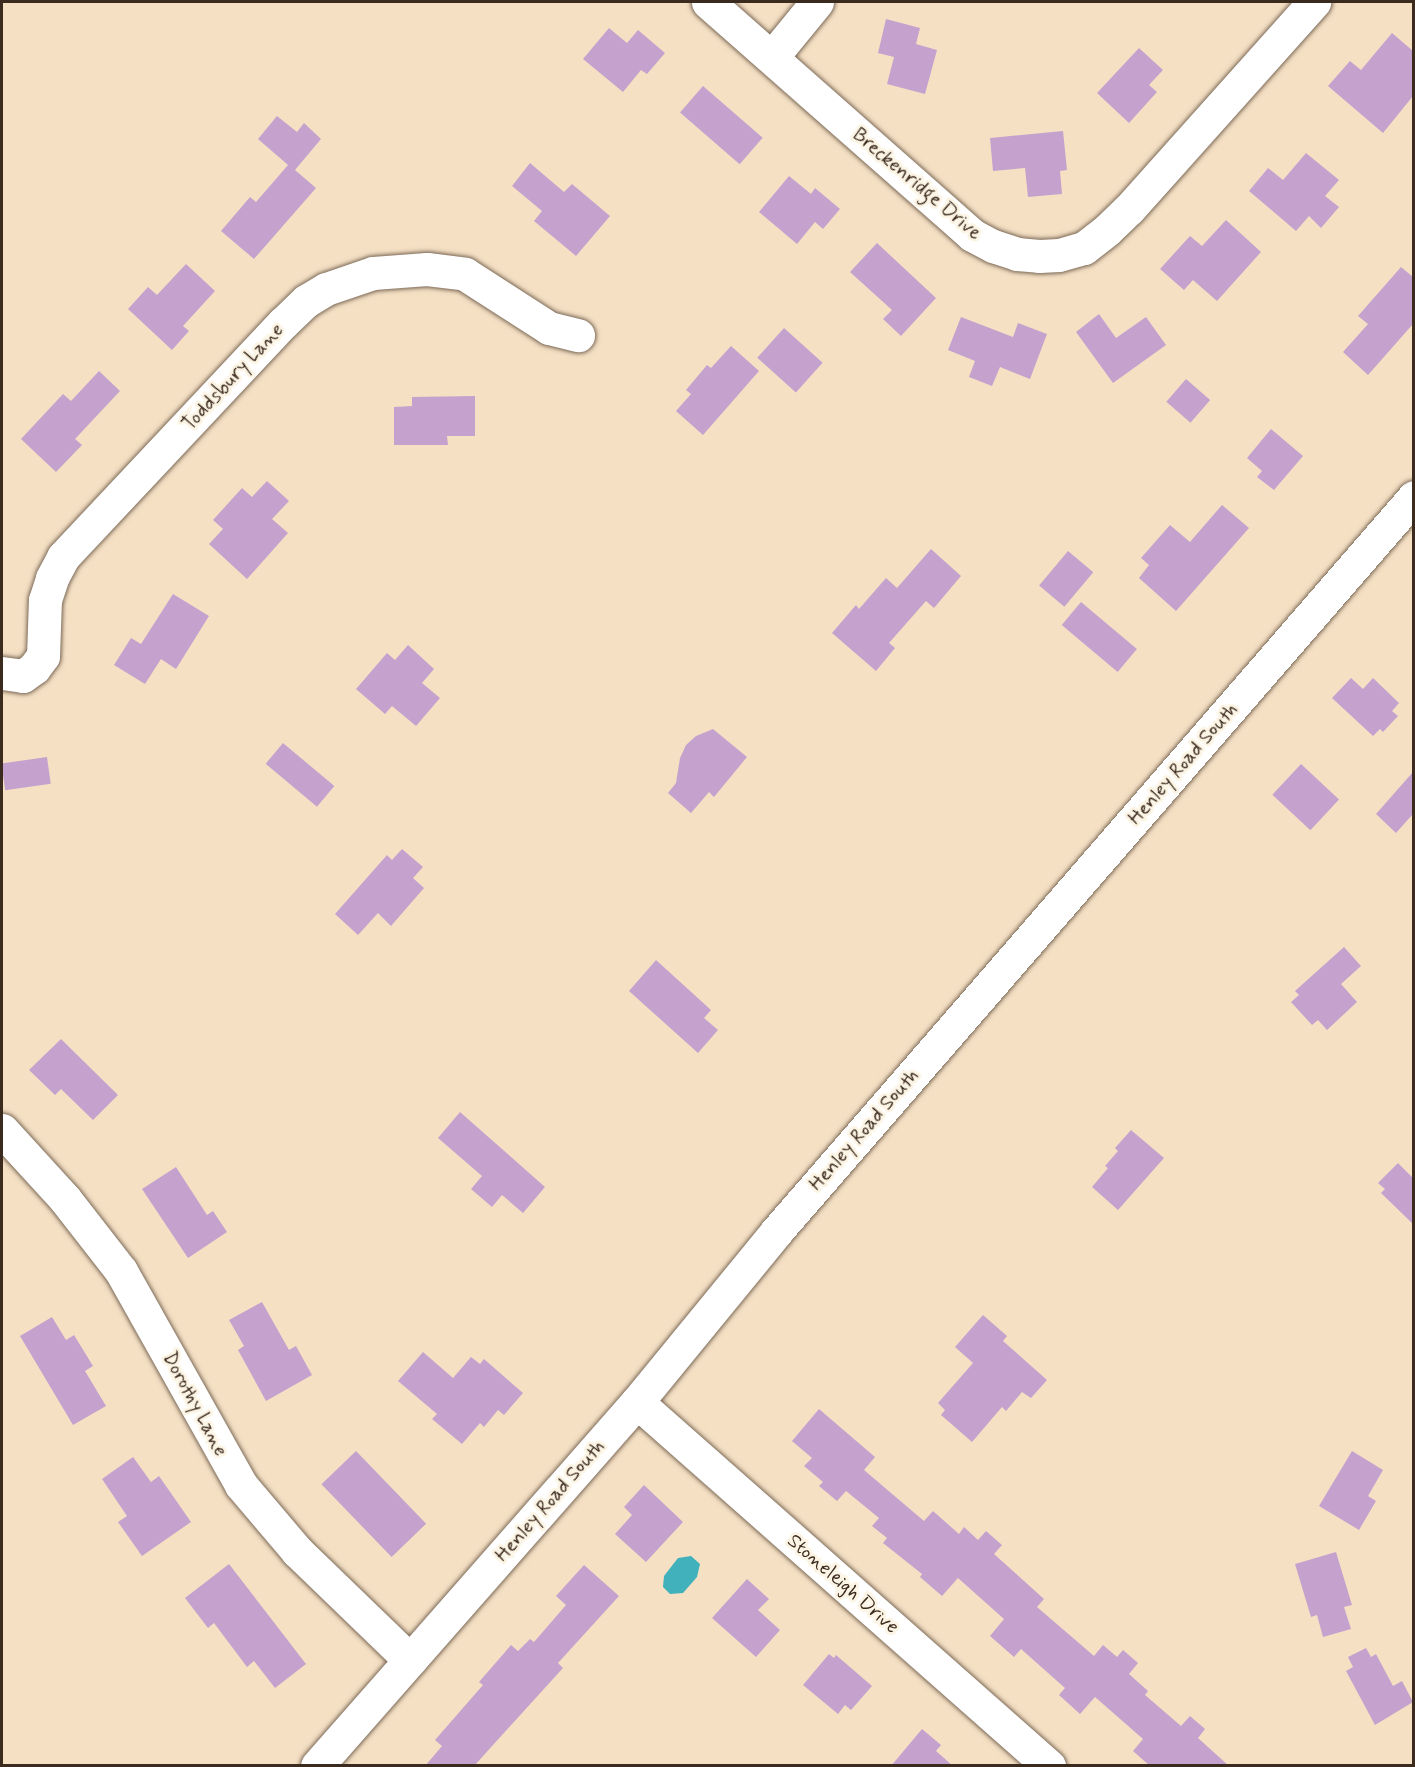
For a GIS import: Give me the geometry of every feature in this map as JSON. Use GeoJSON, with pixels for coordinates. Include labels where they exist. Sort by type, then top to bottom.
{"type":"FeatureCollection","features":[{"type":"Feature","properties":{"kind":"street","name":"Breckenridge Drive"},"geometry":{"type":"LineString","coordinates":[[708,2],[972,235],[1017,254],[1059,255],[1084,249],[1129,209],[1314,2]]}},
{"type":"Feature","properties":{"kind":"street"},"geometry":{"type":"LineString","coordinates":[[772,57],[817,2]]}},
{"type":"Feature","properties":{"kind":"street","name":"Toddsbury Lane"},"geometry":{"type":"LineString","coordinates":[[2,673],[23,676],[34,668],[43,656],[45,600],[52,578],[63,557],[283,323],[306,301],[326,289],[373,273],[427,269],[465,274],[549,328],[578,335]]}},
{"type":"Feature","properties":{"kind":"street","name":"Henley Road South"},"geometry":{"type":"LineString","coordinates":[[317,1766],[637,1402],[776,1232],[1413,496]]}},
{"type":"Feature","properties":{"kind":"street","name":"Dorothy Lane"},"geometry":{"type":"LineString","coordinates":[[2,1130],[65,1198],[121,1271],[241,1485],[297,1551],[410,1660]]}},
{"type":"Feature","properties":{"kind":"street","name":"Stoneleigh Drive"},"geometry":{"type":"LineString","coordinates":[[637,1402],[1034,1761]]}},
{"type":"Feature","properties":{"kind":"water"},"geometry":{"type":"Polygon","coordinates":[[[691,1556],[700,1564],[697,1577],[683,1593],[670,1594],[663,1587],[664,1576],[678,1558],[691,1556]]]}},
{"type":"Feature","properties":{"kind":"building"},"geometry":{"type":"Polygon","coordinates":[[[886,19],[920,28],[916,44],[937,50],[925,94],[887,84],[894,57],[878,53],[886,19]]]}},
{"type":"Feature","properties":{"kind":"building"},"geometry":{"type":"Polygon","coordinates":[[[609,28],[627,43],[638,30],[665,53],[647,74],[641,70],[623,92],[583,59],[609,28]]]}},
{"type":"Feature","properties":{"kind":"building"},"geometry":{"type":"Polygon","coordinates":[[[1392,33],[1413,51],[1413,96],[1383,133],[1328,86],[1350,61],[1361,70],[1392,33]]]}},
{"type":"Feature","properties":{"kind":"building"},"geometry":{"type":"Polygon","coordinates":[[[1139,48],[1163,70],[1149,85],[1157,92],[1129,123],[1097,93],[1139,48]]]}},
{"type":"Feature","properties":{"kind":"building"},"geometry":{"type":"Polygon","coordinates":[[[703,86],[763,138],[740,164],[680,112],[703,86]]]}},
{"type":"Feature","properties":{"kind":"building"},"geometry":{"type":"Polygon","coordinates":[[[277,116],[297,132],[304,123],[321,139],[295,170],[316,188],[254,259],[221,231],[250,197],[256,202],[288,165],[258,139],[277,116]]]}},
{"type":"Feature","properties":{"kind":"building"},"geometry":{"type":"Polygon","coordinates":[[[1063,131],[1067,170],[1060,171],[1062,194],[1028,197],[1025,168],[993,171],[990,138],[1063,131]]]}},
{"type":"Feature","properties":{"kind":"building"},"geometry":{"type":"Polygon","coordinates":[[[1306,153],[1339,180],[1325,196],[1339,207],[1321,228],[1309,216],[1296,231],[1249,191],[1268,168],[1283,180],[1306,153]]]}},
{"type":"Feature","properties":{"kind":"building"},"geometry":{"type":"Polygon","coordinates":[[[530,163],[564,192],[572,184],[610,216],[576,256],[534,221],[542,211],[512,186],[530,163]]]}},
{"type":"Feature","properties":{"kind":"building"},"geometry":{"type":"Polygon","coordinates":[[[789,176],[811,194],[815,188],[840,209],[823,229],[815,222],[797,244],[759,212],[789,176]]]}},
{"type":"Feature","properties":{"kind":"building"},"geometry":{"type":"Polygon","coordinates":[[[1226,220],[1261,252],[1217,301],[1193,280],[1184,290],[1160,269],[1190,236],[1202,246],[1226,220]]]}},
{"type":"Feature","properties":{"kind":"building"},"geometry":{"type":"Polygon","coordinates":[[[877,243],[936,298],[901,336],[883,319],[892,310],[850,272],[877,243]]]}},
{"type":"Feature","properties":{"kind":"building"},"geometry":{"type":"Polygon","coordinates":[[[186,264],[215,291],[183,326],[189,331],[172,350],[128,309],[148,287],[157,295],[186,264]]]}},
{"type":"Feature","properties":{"kind":"building"},"geometry":{"type":"Polygon","coordinates":[[[1401,267],[1413,277],[1413,324],[1368,375],[1343,352],[1368,324],[1358,316],[1401,267]]]}},
{"type":"Feature","properties":{"kind":"building"},"geometry":{"type":"Polygon","coordinates":[[[1099,314],[1116,338],[1146,317],[1166,345],[1113,383],[1076,332],[1099,314]]]}},
{"type":"Feature","properties":{"kind":"building"},"geometry":{"type":"Polygon","coordinates":[[[961,317],[1013,337],[1018,323],[1047,334],[1030,379],[1000,367],[992,386],[969,377],[975,361],[948,350],[961,317]]]}},
{"type":"Feature","properties":{"kind":"building"},"geometry":{"type":"Polygon","coordinates":[[[784,328],[823,363],[796,393],[757,358],[784,328]]]}},
{"type":"Feature","properties":{"kind":"building"},"geometry":{"type":"Polygon","coordinates":[[[731,346],[759,371],[703,435],[676,411],[691,394],[686,390],[707,365],[711,368],[731,346]]]}},
{"type":"Feature","properties":{"kind":"building"},"geometry":{"type":"Polygon","coordinates":[[[99,371],[120,391],[75,439],[82,445],[56,472],[21,439],[63,394],[71,401],[99,371]]]}},
{"type":"Feature","properties":{"kind":"building"},"geometry":{"type":"Polygon","coordinates":[[[1186,379],[1210,400],[1190,423],[1166,402],[1186,379]]]}},
{"type":"Feature","properties":{"kind":"building"},"geometry":{"type":"Polygon","coordinates":[[[475,396],[475,436],[447,436],[448,445],[394,445],[394,407],[412,406],[412,397],[475,396]]]}},
{"type":"Feature","properties":{"kind":"building"},"geometry":{"type":"Polygon","coordinates":[[[1271,429],[1303,456],[1274,490],[1257,477],[1262,471],[1247,458],[1271,429]]]}},
{"type":"Feature","properties":{"kind":"building"},"geometry":{"type":"Polygon","coordinates":[[[267,481],[289,501],[272,519],[288,533],[247,579],[209,544],[223,529],[213,520],[242,488],[252,497],[267,481]]]}},
{"type":"Feature","properties":{"kind":"building"},"geometry":{"type":"Polygon","coordinates":[[[1222,505],[1249,528],[1176,611],[1139,578],[1149,565],[1141,558],[1170,525],[1190,542],[1222,505]]]}},
{"type":"Feature","properties":{"kind":"building"},"geometry":{"type":"Polygon","coordinates":[[[931,549],[961,576],[934,608],[926,601],[889,643],[895,648],[876,671],[832,633],[856,605],[859,609],[886,578],[897,588],[931,549]]]}},
{"type":"Feature","properties":{"kind":"building"},"geometry":{"type":"Polygon","coordinates":[[[1068,551],[1093,572],[1064,607],[1039,585],[1068,551]]]}},
{"type":"Feature","properties":{"kind":"building"},"geometry":{"type":"Polygon","coordinates":[[[173,594],[209,616],[176,669],[161,659],[145,684],[114,665],[131,638],[141,644],[173,594]]]}},
{"type":"Feature","properties":{"kind":"building"},"geometry":{"type":"Polygon","coordinates":[[[1081,602],[1137,649],[1118,672],[1062,625],[1081,602]]]}},
{"type":"Feature","properties":{"kind":"building"},"geometry":{"type":"Polygon","coordinates":[[[408,645],[434,669],[422,683],[440,698],[416,726],[392,706],[385,714],[356,689],[387,653],[395,660],[408,645]]]}},
{"type":"Feature","properties":{"kind":"building"},"geometry":{"type":"Polygon","coordinates":[[[1351,678],[1363,689],[1373,678],[1399,703],[1392,711],[1398,716],[1383,732],[1380,729],[1373,736],[1332,698],[1351,678]]]}},
{"type":"Feature","properties":{"kind":"building"},"geometry":{"type":"Polygon","coordinates":[[[713,729],[747,757],[714,797],[709,792],[691,813],[668,793],[676,783],[680,758],[686,745],[696,736],[713,729]]]}},
{"type":"Feature","properties":{"kind":"building"},"geometry":{"type":"Polygon","coordinates":[[[283,743],[334,786],[317,807],[266,764],[283,743]]]}},
{"type":"Feature","properties":{"kind":"building"},"geometry":{"type":"Polygon","coordinates":[[[47,757],[51,784],[5,790],[2,763],[47,757]]]}},
{"type":"Feature","properties":{"kind":"building"},"geometry":{"type":"Polygon","coordinates":[[[1301,764],[1339,799],[1310,830],[1272,795],[1301,764]]]}},
{"type":"Feature","properties":{"kind":"building"},"geometry":{"type":"Polygon","coordinates":[[[1413,772],[1413,814],[1396,833],[1376,814],[1413,772]]]}},
{"type":"Feature","properties":{"kind":"building"},"geometry":{"type":"Polygon","coordinates":[[[402,849],[423,867],[413,878],[424,888],[391,926],[378,913],[358,935],[335,914],[387,855],[392,860],[402,849]]]}},
{"type":"Feature","properties":{"kind":"building"},"geometry":{"type":"Polygon","coordinates":[[[1344,947],[1361,966],[1341,984],[1357,1002],[1327,1030],[1318,1020],[1312,1025],[1291,1002],[1299,995],[1295,991],[1344,947]]]}},
{"type":"Feature","properties":{"kind":"building"},"geometry":{"type":"Polygon","coordinates":[[[656,960],[711,1010],[704,1018],[718,1030],[698,1053],[629,991],[656,960]]]}},
{"type":"Feature","properties":{"kind":"building"},"geometry":{"type":"Polygon","coordinates":[[[61,1039],[118,1095],[93,1120],[61,1089],[55,1095],[29,1070],[61,1039]]]}},
{"type":"Feature","properties":{"kind":"building"},"geometry":{"type":"Polygon","coordinates":[[[460,1112],[545,1187],[523,1213],[502,1195],[492,1207],[471,1189],[482,1176],[438,1138],[460,1112]]]}},
{"type":"Feature","properties":{"kind":"building"},"geometry":{"type":"Polygon","coordinates":[[[1131,1130],[1164,1158],[1118,1210],[1092,1187],[1108,1168],[1105,1166],[1118,1151],[1115,1148],[1131,1130]]]}},
{"type":"Feature","properties":{"kind":"building"},"geometry":{"type":"Polygon","coordinates":[[[1398,1163],[1413,1178],[1413,1224],[1381,1193],[1385,1189],[1378,1183],[1398,1163]]]}},
{"type":"Feature","properties":{"kind":"building"},"geometry":{"type":"Polygon","coordinates":[[[176,1167],[207,1215],[213,1211],[227,1232],[188,1258],[142,1189],[176,1167]]]}},
{"type":"Feature","properties":{"kind":"building"},"geometry":{"type":"Polygon","coordinates":[[[262,1302],[289,1350],[296,1346],[312,1375],[266,1401],[238,1350],[244,1346],[229,1320],[262,1302]]]}},
{"type":"Feature","properties":{"kind":"building"},"geometry":{"type":"Polygon","coordinates":[[[983,1315],[1007,1336],[1003,1341],[1047,1380],[1031,1398],[1022,1392],[1006,1411],[1002,1407],[972,1442],[941,1415],[945,1410],[938,1403],[973,1363],[955,1347],[983,1315]]]}},
{"type":"Feature","properties":{"kind":"building"},"geometry":{"type":"Polygon","coordinates":[[[52,1317],[66,1340],[74,1335],[93,1366],[85,1371],[106,1406],[73,1425],[20,1336],[52,1317]]]}},
{"type":"Feature","properties":{"kind":"building"},"geometry":{"type":"Polygon","coordinates":[[[423,1352],[453,1378],[471,1357],[480,1364],[484,1359],[523,1393],[504,1415],[498,1410],[484,1427],[480,1423],[462,1444],[432,1419],[437,1414],[398,1381],[423,1352]]]}},
{"type":"Feature","properties":{"kind":"building"},"geometry":{"type":"Polygon","coordinates":[[[819,1409],[875,1457],[864,1470],[924,1521],[933,1511],[959,1534],[964,1527],[978,1540],[986,1531],[1002,1545],[994,1554],[1044,1599],[1037,1607],[1094,1656],[1103,1645],[1117,1657],[1123,1650],[1138,1663],[1129,1674],[1148,1691],[1145,1695],[1181,1726],[1190,1716],[1205,1729],[1198,1738],[1229,1766],[1150,1766],[1133,1751],[1143,1739],[1095,1697],[1080,1714],[1059,1695],[1065,1688],[1021,1649],[1014,1657],[990,1636],[1004,1619],[958,1578],[942,1596],[920,1577],[922,1574],[883,1543],[887,1538],[872,1526],[879,1518],[846,1491],[837,1501],[819,1486],[823,1482],[804,1466],[812,1458],[792,1441],[819,1409]]]}},
{"type":"Feature","properties":{"kind":"building"},"geometry":{"type":"Polygon","coordinates":[[[356,1451],[426,1524],[392,1557],[321,1484],[356,1451]]]}},
{"type":"Feature","properties":{"kind":"building"},"geometry":{"type":"Polygon","coordinates":[[[1352,1451],[1383,1470],[1368,1496],[1376,1501],[1359,1530],[1319,1506],[1352,1451]]]}},
{"type":"Feature","properties":{"kind":"building"},"geometry":{"type":"Polygon","coordinates":[[[133,1457],[151,1482],[159,1476],[191,1522],[142,1556],[118,1522],[127,1516],[102,1479],[133,1457]]]}},
{"type":"Feature","properties":{"kind":"building"},"geometry":{"type":"Polygon","coordinates":[[[644,1485],[683,1522],[646,1562],[615,1534],[632,1515],[624,1507],[644,1485]]]}},
{"type":"Feature","properties":{"kind":"building"},"geometry":{"type":"Polygon","coordinates":[[[1336,1552],[1352,1605],[1344,1607],[1351,1629],[1323,1637],[1317,1615],[1311,1617],[1295,1564],[1336,1552]]]}},
{"type":"Feature","properties":{"kind":"building"},"geometry":{"type":"Polygon","coordinates":[[[229,1564],[306,1664],[275,1688],[254,1661],[247,1667],[214,1623],[208,1628],[185,1598],[229,1564]]]}},
{"type":"Feature","properties":{"kind":"building"},"geometry":{"type":"Polygon","coordinates":[[[584,1565],[619,1596],[558,1663],[563,1668],[474,1766],[425,1766],[442,1746],[435,1740],[483,1685],[479,1682],[511,1645],[518,1651],[530,1639],[534,1642],[566,1605],[556,1596],[584,1565]]]}},
{"type":"Feature","properties":{"kind":"building"},"geometry":{"type":"Polygon","coordinates":[[[747,1579],[769,1599],[758,1610],[780,1630],[756,1657],[712,1618],[747,1579]]]}},
{"type":"Feature","properties":{"kind":"building"},"geometry":{"type":"Polygon","coordinates":[[[1366,1648],[1371,1657],[1376,1654],[1393,1686],[1402,1681],[1413,1702],[1375,1725],[1346,1671],[1353,1667],[1348,1657],[1366,1648]]]}},
{"type":"Feature","properties":{"kind":"building"},"geometry":{"type":"Polygon","coordinates":[[[829,1654],[834,1658],[836,1655],[872,1686],[851,1710],[845,1705],[838,1714],[803,1685],[829,1654]]]}},
{"type":"Feature","properties":{"kind":"building"},"geometry":{"type":"Polygon","coordinates":[[[922,1729],[941,1745],[936,1751],[953,1766],[891,1766],[922,1729]]]}}]}
